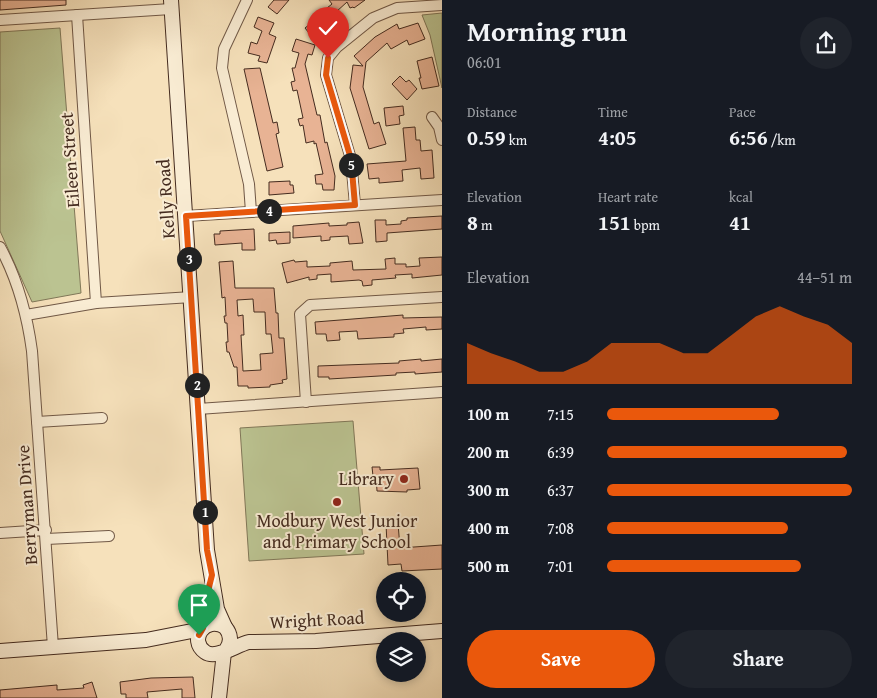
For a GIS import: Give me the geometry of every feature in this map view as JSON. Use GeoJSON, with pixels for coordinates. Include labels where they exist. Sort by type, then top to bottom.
{"type":"FeatureCollection","features":[{"type":"Feature","properties":{"kind":"main road","name":"Kelly Road"},"geometry":{"type":"LineString","coordinates":[[171,4],[192,297],[207,550],[217,609],[226,628]]}},
{"type":"Feature","properties":{"kind":"main road","name":"Kelly Road"},"geometry":{"type":"LineString","coordinates":[[203,628],[209,604],[209,587],[212,575]]}},
{"type":"Feature","properties":{"kind":"main road"},"geometry":{"type":"LineString","coordinates":[[0,651],[146,640],[203,628],[214,623],[226,628],[230,640],[225,651],[219,696]]}},
{"type":"Feature","properties":{"kind":"main road","name":"Wright Road"},"geometry":{"type":"LineString","coordinates":[[226,628],[250,635],[292,634],[442,623]]}},
{"type":"Feature","properties":{"kind":"main road"},"geometry":{"type":"LineString","coordinates":[[203,628],[198,638],[211,667],[219,696]]}},
{"type":"Feature","properties":{"kind":"main road","name":"Wright Road"},"geometry":{"type":"LineString","coordinates":[[225,651],[250,642],[316,641],[442,631]]}},
{"type":"Feature","properties":{"kind":"main road"},"geometry":{"type":"LineString","coordinates":[[146,640],[162,643],[183,642],[214,655],[225,651]]}},
{"type":"Feature","properties":{"kind":"street"},"geometry":{"type":"LineString","coordinates":[[247,0],[224,49],[222,68],[250,184],[251,212]]}},
{"type":"Feature","properties":{"kind":"street"},"geometry":{"type":"LineString","coordinates":[[0,20],[77,15],[171,4]]}},
{"type":"Feature","properties":{"kind":"street"},"geometry":{"type":"LineString","coordinates":[[355,205],[351,159],[326,75],[328,58],[337,47],[373,18],[397,8],[442,5]]}},
{"type":"Feature","properties":{"kind":"street","name":"Eileen Street"},"geometry":{"type":"LineString","coordinates":[[77,15],[96,303]]}},
{"type":"Feature","properties":{"kind":"street"},"geometry":{"type":"LineString","coordinates":[[432,117],[439,127],[442,140]]}},
{"type":"Feature","properties":{"kind":"street"},"geometry":{"type":"LineString","coordinates":[[186,216],[442,200]]}},
{"type":"Feature","properties":{"kind":"street","name":"Berryman Drive"},"geometry":{"type":"LineString","coordinates":[[0,247],[14,277],[26,315],[32,351],[53,647]]}},
{"type":"Feature","properties":{"kind":"street"},"geometry":{"type":"LineString","coordinates":[[26,315],[96,303],[192,297]]}},
{"type":"Feature","properties":{"kind":"street"},"geometry":{"type":"LineString","coordinates":[[306,402],[300,314],[310,305],[442,297]]}},
{"type":"Feature","properties":{"kind":"street"},"geometry":{"type":"LineString","coordinates":[[198,409],[442,392]]}},
{"type":"Feature","properties":{"kind":"street"},"geometry":{"type":"LineString","coordinates":[[37,422],[102,418]]}},
{"type":"Feature","properties":{"kind":"street"},"geometry":{"type":"LineString","coordinates":[[0,533],[109,536]]}},
{"type":"Feature","properties":{"kind":"green space"},"geometry":{"type":"Polygon","coordinates":[[[442,13],[442,88],[430,35],[422,15],[442,13]]]}},
{"type":"Feature","properties":{"kind":"green space"},"geometry":{"type":"Polygon","coordinates":[[[60,28],[81,293],[32,302],[0,231],[0,32],[60,28]]]}},
{"type":"Feature","properties":{"kind":"green space"},"geometry":{"type":"Polygon","coordinates":[[[353,421],[364,554],[249,561],[240,428],[353,421]]]}},
{"type":"Feature","properties":{"kind":"building"},"geometry":{"type":"Polygon","coordinates":[[[0,0],[66,0],[66,5],[0,10],[0,0]]]}},
{"type":"Feature","properties":{"kind":"building"},"geometry":{"type":"Polygon","coordinates":[[[274,0],[289,0],[277,14],[268,7],[274,0]]]}},
{"type":"Feature","properties":{"kind":"building"},"geometry":{"type":"Polygon","coordinates":[[[329,0],[365,0],[354,8],[350,8],[347,2],[336,12],[339,15],[329,23],[331,26],[313,38],[305,28],[332,4],[329,0]]]}},
{"type":"Feature","properties":{"kind":"building"},"geometry":{"type":"Polygon","coordinates":[[[258,17],[274,23],[269,34],[276,37],[267,63],[258,61],[260,56],[248,53],[251,42],[257,44],[262,31],[254,27],[258,17]]]}},
{"type":"Feature","properties":{"kind":"building"},"geometry":{"type":"Polygon","coordinates":[[[418,23],[425,39],[409,45],[407,40],[391,49],[387,43],[366,62],[363,87],[374,124],[379,122],[386,144],[369,149],[350,88],[353,65],[363,66],[354,56],[375,37],[397,24],[399,29],[418,23]]]}},
{"type":"Feature","properties":{"kind":"building"},"geometry":{"type":"Polygon","coordinates":[[[296,39],[315,45],[312,55],[308,54],[305,64],[317,115],[320,115],[325,143],[327,142],[335,176],[334,190],[323,190],[322,184],[316,184],[315,175],[323,174],[316,143],[314,144],[314,141],[306,143],[303,125],[300,126],[298,119],[303,118],[297,90],[293,91],[291,82],[295,81],[292,68],[295,68],[299,53],[292,51],[296,39]]]}},
{"type":"Feature","properties":{"kind":"building"},"geometry":{"type":"Polygon","coordinates":[[[432,57],[439,86],[422,89],[417,61],[432,57]]]}},
{"type":"Feature","properties":{"kind":"building"},"geometry":{"type":"Polygon","coordinates":[[[260,68],[273,123],[277,122],[279,133],[276,134],[283,167],[267,171],[244,69],[260,68]]]}},
{"type":"Feature","properties":{"kind":"building"},"geometry":{"type":"Polygon","coordinates":[[[400,76],[406,82],[409,80],[417,89],[407,100],[392,84],[400,76]]]}},
{"type":"Feature","properties":{"kind":"building"},"geometry":{"type":"Polygon","coordinates":[[[403,106],[404,115],[399,116],[400,124],[386,126],[384,108],[403,106]]]}},
{"type":"Feature","properties":{"kind":"building"},"geometry":{"type":"Polygon","coordinates":[[[415,127],[416,140],[420,140],[421,151],[432,150],[434,178],[421,179],[420,168],[402,170],[403,181],[379,183],[379,178],[369,179],[367,164],[406,161],[403,128],[415,127]]]}},
{"type":"Feature","properties":{"kind":"building"},"geometry":{"type":"Polygon","coordinates":[[[290,181],[290,185],[293,185],[294,193],[269,195],[269,182],[290,181]]]}},
{"type":"Feature","properties":{"kind":"building"},"geometry":{"type":"Polygon","coordinates":[[[442,216],[442,229],[387,233],[387,241],[376,242],[375,220],[386,220],[386,225],[401,224],[401,221],[407,220],[407,218],[442,216]]]}},
{"type":"Feature","properties":{"kind":"building"},"geometry":{"type":"Polygon","coordinates":[[[359,222],[363,243],[349,244],[348,236],[330,237],[330,240],[321,241],[321,236],[293,238],[293,226],[329,223],[329,226],[347,225],[347,223],[359,222]]]}},
{"type":"Feature","properties":{"kind":"building"},"geometry":{"type":"Polygon","coordinates":[[[254,229],[255,250],[242,250],[242,243],[215,245],[214,234],[220,234],[220,231],[254,229]]]}},
{"type":"Feature","properties":{"kind":"building"},"geometry":{"type":"Polygon","coordinates":[[[290,232],[290,243],[277,244],[276,240],[269,241],[269,233],[290,232]]]}},
{"type":"Feature","properties":{"kind":"building"},"geometry":{"type":"Polygon","coordinates":[[[442,257],[442,275],[412,278],[412,274],[395,275],[396,278],[372,280],[372,285],[363,286],[362,281],[359,280],[331,282],[331,274],[317,275],[317,279],[309,280],[309,277],[287,283],[282,263],[294,260],[295,262],[307,261],[307,267],[330,266],[330,263],[352,261],[353,270],[386,269],[385,259],[395,258],[395,264],[406,264],[406,267],[420,266],[419,258],[442,257]]]}},
{"type":"Feature","properties":{"kind":"building"},"geometry":{"type":"Polygon","coordinates":[[[233,261],[235,288],[274,288],[279,338],[284,338],[287,379],[282,380],[283,383],[270,385],[270,387],[248,388],[248,386],[238,386],[237,367],[234,367],[229,352],[227,352],[227,323],[225,323],[224,316],[226,316],[225,297],[222,298],[219,262],[233,261]],[[253,299],[237,300],[238,316],[243,315],[244,335],[241,335],[243,371],[261,370],[260,354],[273,353],[271,334],[266,334],[265,312],[254,312],[253,299]]]}},
{"type":"Feature","properties":{"kind":"building"},"geometry":{"type":"Polygon","coordinates":[[[403,315],[403,318],[442,317],[442,329],[426,330],[426,327],[403,329],[404,333],[394,334],[394,337],[358,339],[357,331],[339,332],[340,340],[327,341],[326,334],[316,334],[315,322],[403,315]]]}},
{"type":"Feature","properties":{"kind":"building"},"geometry":{"type":"Polygon","coordinates":[[[421,359],[421,361],[442,359],[442,372],[396,373],[396,375],[329,379],[329,377],[318,377],[318,366],[399,363],[399,361],[421,359]]]}},
{"type":"Feature","properties":{"kind":"building","name":"Library"},"geometry":{"type":"Polygon","coordinates":[[[372,467],[380,467],[380,470],[418,468],[420,489],[407,490],[407,492],[377,491],[376,476],[373,476],[372,467]]]}},
{"type":"Feature","properties":{"kind":"building"},"geometry":{"type":"Polygon","coordinates":[[[398,523],[400,548],[442,545],[442,569],[402,571],[401,564],[388,565],[386,524],[398,523]]]}},
{"type":"Feature","properties":{"kind":"building"},"geometry":{"type":"Polygon","coordinates":[[[193,677],[195,698],[182,698],[182,689],[147,692],[148,698],[126,698],[126,694],[121,694],[120,682],[151,678],[193,677]]]}},
{"type":"Feature","properties":{"kind":"building"},"geometry":{"type":"Polygon","coordinates":[[[92,682],[97,698],[0,698],[0,690],[57,685],[57,690],[84,688],[83,685],[92,682]]]}},
{"type":"Feature","properties":{"kind":"place","name":"Library"},"geometry":{"type":"Point","coordinates":[404,479]}},
{"type":"Feature","properties":{"kind":"place","name":"Modbury West Junior and Primary School"},"geometry":{"type":"Point","coordinates":[337,502]}},
{"type":"Feature","properties":{"kind":"route"},"geometry":{"type":"LineString","coordinates":[[199,635],[208,609],[209,587],[212,575],[207,550],[186,216],[355,205],[351,159],[326,75],[328,58]]}}]}
